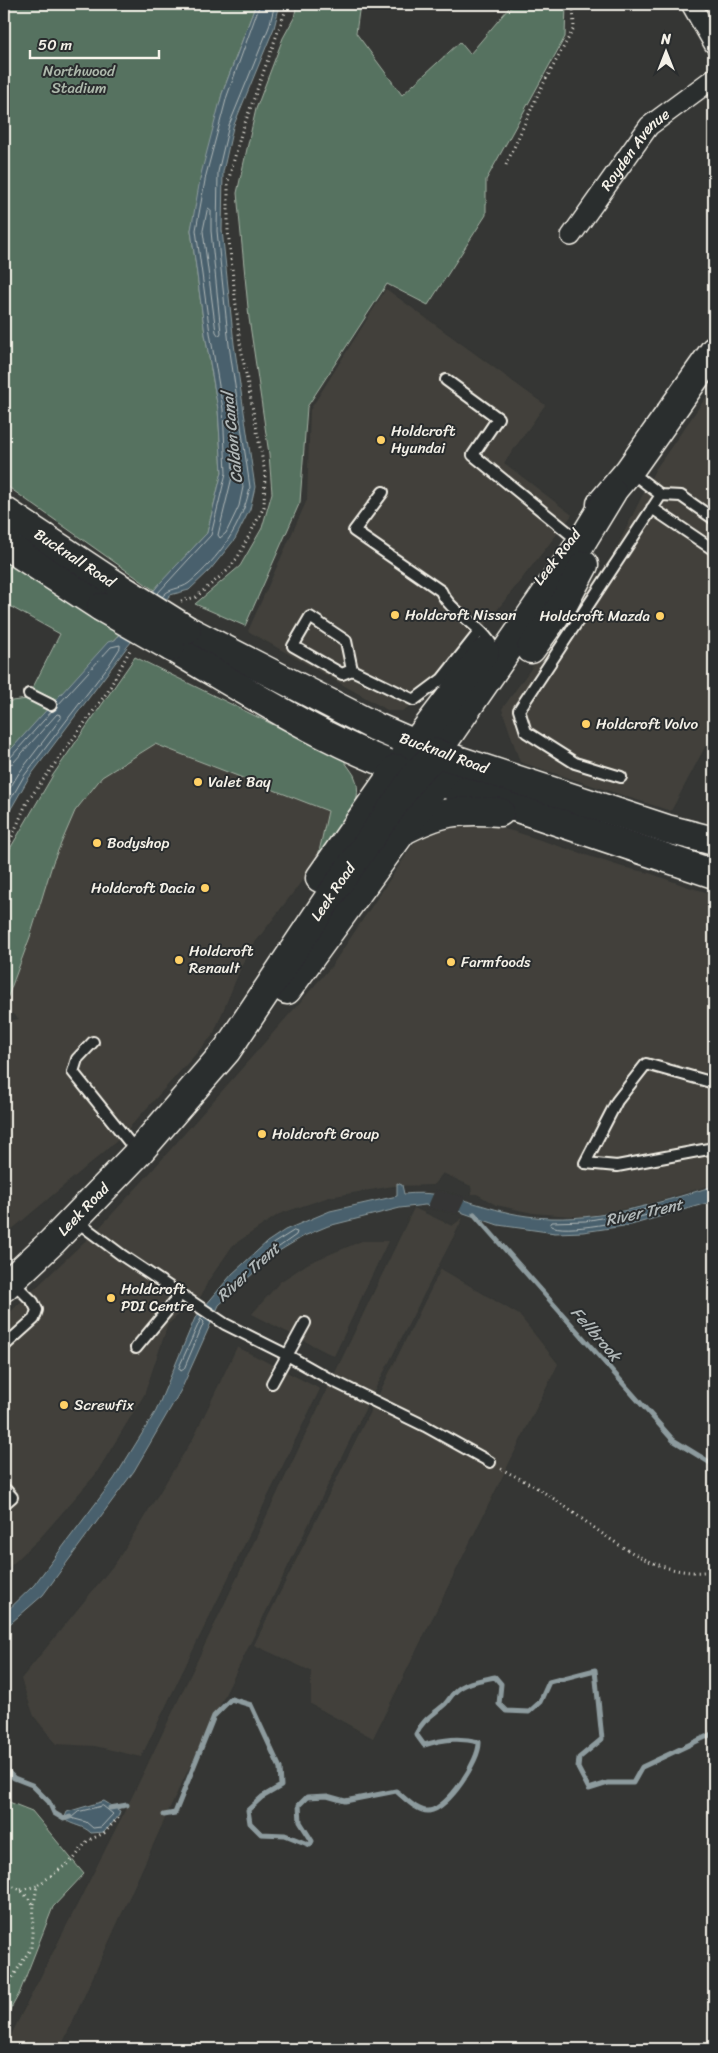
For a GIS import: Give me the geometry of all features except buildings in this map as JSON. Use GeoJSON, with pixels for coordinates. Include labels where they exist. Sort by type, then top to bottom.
{"type":"FeatureCollection","features":[{"type":"Feature","properties":{"kind":"main road","name":"Leek Road"},"geometry":{"type":"LineString","coordinates":[[435,752],[490,645],[577,539],[714,351]]}},
{"type":"Feature","properties":{"kind":"main road","name":"Leek Road"},"geometry":{"type":"LineString","coordinates":[[435,752],[564,603],[594,548],[621,481]]}},
{"type":"Feature","properties":{"kind":"main road","name":"Bucknall Road"},"geometry":{"type":"LineString","coordinates":[[4,511],[110,598]]}},
{"type":"Feature","properties":{"kind":"main road","name":"Bucknall Road"},"geometry":{"type":"LineString","coordinates":[[4,544],[110,598]]}},
{"type":"Feature","properties":{"kind":"main road"},"geometry":{"type":"LineString","coordinates":[[110,598],[179,639]]}},
{"type":"Feature","properties":{"kind":"main road","name":"Bucknall Road"},"geometry":{"type":"LineString","coordinates":[[179,639],[435,752],[606,810],[714,841]]}},
{"type":"Feature","properties":{"kind":"main road","name":"Bucknall Road"},"geometry":{"type":"LineString","coordinates":[[179,639],[303,723],[357,751],[538,817]]}},
{"type":"Feature","properties":{"kind":"main road"},"geometry":{"type":"LineString","coordinates":[[236,1037],[257,973],[435,752]]}},
{"type":"Feature","properties":{"kind":"main road"},"geometry":{"type":"LineString","coordinates":[[416,774],[435,752]]}},
{"type":"Feature","properties":{"kind":"main road","name":"Leek Road"},"geometry":{"type":"LineString","coordinates":[[8,1284],[75,1219],[138,1153],[236,1037],[286,991],[326,938],[400,831],[416,774]]}},
{"type":"Feature","properties":{"kind":"main road"},"geometry":{"type":"LineString","coordinates":[[400,831],[430,816],[449,811],[469,810],[538,817],[714,874]]}},
{"type":"Feature","properties":{"kind":"street"},"geometry":{"type":"LineString","coordinates":[[690,4],[714,44]]}},
{"type":"Feature","properties":{"kind":"street","name":"Royden Avenue"},"geometry":{"type":"LineString","coordinates":[[571,236],[648,126],[714,78]]}},
{"type":"Feature","properties":{"kind":"lane"},"geometry":{"type":"LineString","coordinates":[[446,380],[498,418],[473,455],[577,539]]}},
{"type":"Feature","properties":{"kind":"lane"},"geometry":{"type":"LineString","coordinates":[[621,481],[661,495],[681,496],[714,518]]}},
{"type":"Feature","properties":{"kind":"lane"},"geometry":{"type":"LineString","coordinates":[[352,670],[346,641],[310,617],[293,646],[342,674],[352,670],[414,700],[490,645],[474,623],[445,602],[441,591],[354,531],[383,492]]}},
{"type":"Feature","properties":{"kind":"lane"},"geometry":{"type":"LineString","coordinates":[[621,777],[575,763],[526,732],[519,710],[661,495]]}},
{"type":"Feature","properties":{"kind":"lane"},"geometry":{"type":"LineString","coordinates":[[652,508],[714,550]]}},
{"type":"Feature","properties":{"kind":"lane"},"geometry":{"type":"LineString","coordinates":[[29,694],[51,705]]}},
{"type":"Feature","properties":{"kind":"lane"},"geometry":{"type":"LineString","coordinates":[[93,1042],[78,1059],[73,1072],[138,1153]]}},
{"type":"Feature","properties":{"kind":"lane"},"geometry":{"type":"LineString","coordinates":[[714,1083],[646,1064],[617,1101],[585,1163],[617,1166],[714,1148]]}},
{"type":"Feature","properties":{"kind":"lane"},"geometry":{"type":"LineString","coordinates":[[75,1219],[123,1256],[225,1324],[287,1355],[333,1381],[425,1426],[490,1462]]}},
{"type":"Feature","properties":{"kind":"lane"},"geometry":{"type":"LineString","coordinates":[[4,1346],[34,1319],[37,1310],[33,1302],[8,1284]]}},
{"type":"Feature","properties":{"kind":"lane"},"geometry":{"type":"LineString","coordinates":[[136,1348],[180,1295]]}},
{"type":"Feature","properties":{"kind":"lane"},"geometry":{"type":"LineString","coordinates":[[272,1382],[306,1323]]}},
{"type":"Feature","properties":{"kind":"lane"},"geometry":{"type":"LineString","coordinates":[[4,1488],[12,1497],[4,1504]]}},
{"type":"Feature","properties":{"kind":"path"},"geometry":{"type":"LineString","coordinates":[[175,602],[196,597],[228,570],[238,557],[264,507],[265,474],[240,343],[228,231],[228,182],[241,134],[288,4]]}},
{"type":"Feature","properties":{"kind":"path"},"geometry":{"type":"LineString","coordinates":[[506,166],[539,92],[574,28],[573,4]]}},
{"type":"Feature","properties":{"kind":"path"},"geometry":{"type":"LineString","coordinates":[[4,855],[27,802],[108,691],[137,640]]}},
{"type":"Feature","properties":{"kind":"path"},"geometry":{"type":"LineString","coordinates":[[490,1462],[548,1495],[620,1545],[656,1564],[673,1569],[714,1571]]}},
{"type":"Feature","properties":{"kind":"path"},"geometry":{"type":"LineString","coordinates":[[21,1890],[37,1886],[74,1859],[88,1841],[104,1833],[120,1816]]}},
{"type":"Feature","properties":{"kind":"path"},"geometry":{"type":"LineString","coordinates":[[4,1883],[21,1890],[34,1905]]}},
{"type":"Feature","properties":{"kind":"path"},"geometry":{"type":"LineString","coordinates":[[4,1991],[31,1948],[37,1886]]}},
{"type":"Feature","properties":{"kind":"shaded area"},"geometry":{"type":"Polygon","coordinates":[[[386,289],[545,405],[504,463],[572,515],[433,691],[402,711],[389,711],[248,631],[307,500],[310,410],[386,289]]]}},
{"type":"Feature","properties":{"kind":"shaded area"},"geometry":{"type":"Polygon","coordinates":[[[714,386],[714,730],[671,811],[520,762],[502,709],[613,555],[655,470],[714,386]]]}},
{"type":"Feature","properties":{"kind":"shaded area"},"geometry":{"type":"Polygon","coordinates":[[[155,744],[328,811],[317,861],[247,953],[213,1035],[118,1140],[4,1236],[4,1022],[19,1019],[4,1007],[30,937],[53,862],[75,811],[102,777],[155,744]]]}},
{"type":"Feature","properties":{"kind":"shaded area"},"geometry":{"type":"Polygon","coordinates":[[[457,822],[488,825],[516,832],[622,867],[649,873],[714,894],[714,1184],[648,1204],[584,1217],[533,1213],[496,1205],[477,1194],[472,1194],[471,1186],[443,1173],[433,1185],[393,1186],[329,1197],[279,1214],[233,1245],[208,1281],[201,1296],[168,1324],[144,1395],[95,1475],[40,1538],[4,1572],[4,1318],[100,1227],[142,1182],[331,967],[417,839],[432,830],[457,822]]]}},
{"type":"Feature","properties":{"kind":"shaded area"},"geometry":{"type":"Polygon","coordinates":[[[414,1208],[452,1226],[463,1218],[370,1399],[172,1803],[60,2049],[4,2049],[132,1797],[414,1208]]]}},
{"type":"Feature","properties":{"kind":"shaded area"},"geometry":{"type":"Polygon","coordinates":[[[362,1241],[388,1241],[334,1356],[252,1314],[280,1282],[309,1263],[362,1241]]]}},
{"type":"Feature","properties":{"kind":"shaded area"},"geometry":{"type":"Polygon","coordinates":[[[441,1269],[519,1315],[558,1364],[373,1738],[311,1704],[311,1671],[254,1645],[441,1269]]]}},
{"type":"Feature","properties":{"kind":"shaded area"},"geometry":{"type":"Polygon","coordinates":[[[237,1347],[320,1389],[141,1757],[95,1746],[56,1744],[34,1716],[21,1679],[117,1561],[194,1437],[237,1347]]]}},
{"type":"Feature","properties":{"kind":"green space","name":"Northwood Stadium"},"geometry":{"type":"Polygon","coordinates":[[[4,4],[256,4],[222,94],[191,230],[205,334],[218,409],[222,472],[207,533],[154,590],[4,484],[4,4]]]}},
{"type":"Feature","properties":{"kind":"green space"},"geometry":{"type":"Polygon","coordinates":[[[297,4],[360,4],[356,33],[402,95],[460,42],[470,54],[508,9],[516,4],[566,4],[565,37],[486,180],[486,215],[428,305],[387,284],[307,407],[300,502],[245,626],[195,604],[240,566],[262,528],[272,493],[269,454],[249,318],[237,193],[256,109],[283,38],[294,18],[297,4]]]}},
{"type":"Feature","properties":{"kind":"green space"},"geometry":{"type":"Polygon","coordinates":[[[4,556],[123,630],[4,757],[4,702],[27,699],[60,634],[4,603],[4,556]]]}},
{"type":"Feature","properties":{"kind":"green space"},"geometry":{"type":"Polygon","coordinates":[[[135,657],[343,759],[354,775],[357,787],[357,798],[353,810],[340,832],[317,861],[328,811],[155,744],[102,777],[75,811],[53,862],[30,937],[4,1007],[4,872],[8,852],[53,775],[135,657]]]}},
{"type":"Feature","properties":{"kind":"green space"},"geometry":{"type":"Polygon","coordinates":[[[4,1800],[32,1811],[84,1874],[53,1907],[19,1994],[4,2021],[4,1800]]]}},
{"type":"Feature","properties":{"kind":"water","name":"Caldon Canal"},"geometry":{"type":"Polygon","coordinates":[[[256,4],[280,4],[274,28],[233,127],[223,172],[222,230],[234,344],[255,487],[250,509],[235,539],[210,570],[189,590],[170,595],[127,647],[28,779],[4,821],[4,757],[108,642],[115,640],[160,583],[207,533],[222,472],[218,409],[205,334],[191,230],[201,174],[222,94],[256,4]]]}},
{"type":"Feature","properties":{"kind":"water","name":"River Trent"},"geometry":{"type":"Polygon","coordinates":[[[397,1183],[402,1185],[404,1194],[437,1194],[511,1213],[550,1218],[574,1218],[622,1211],[669,1200],[714,1186],[714,1201],[631,1225],[583,1232],[555,1233],[498,1225],[455,1210],[425,1205],[400,1208],[328,1226],[304,1236],[274,1254],[219,1305],[181,1390],[134,1471],[43,1595],[4,1629],[4,1614],[34,1585],[114,1479],[156,1411],[195,1318],[232,1274],[267,1242],[285,1230],[330,1211],[397,1196],[397,1183]]]}},
{"type":"Feature","properties":{"kind":"water"},"geometry":{"type":"Polygon","coordinates":[[[104,1801],[120,1811],[118,1817],[104,1832],[91,1833],[85,1828],[64,1819],[67,1812],[104,1801]]]}},
{"type":"Feature","properties":{"kind":"pier"},"geometry":{"type":"Polygon","coordinates":[[[435,1190],[466,1197],[458,1214],[427,1208],[435,1190]]]}},
{"type":"Feature","properties":{"kind":"waterway","name":"Fellbrook"},"geometry":{"type":"LineString","coordinates":[[474,1214],[673,1440],[714,1465]]}},
{"type":"Feature","properties":{"kind":"waterway"},"geometry":{"type":"LineString","coordinates":[[164,1815],[175,1813],[214,1716],[231,1699],[251,1705],[280,1768],[281,1786],[262,1797],[248,1810],[250,1823],[261,1834],[285,1835],[310,1845],[312,1841],[300,1822],[299,1805],[307,1797],[327,1796],[345,1801],[396,1791],[415,1807],[424,1811],[437,1808],[445,1802],[469,1771],[478,1750],[479,1742],[451,1739],[424,1745],[416,1734],[425,1721],[445,1704],[454,1693],[474,1682],[495,1677],[501,1684],[499,1704],[506,1711],[529,1712],[540,1702],[549,1682],[595,1670],[602,1739],[579,1758],[578,1768],[589,1789],[608,1783],[633,1783],[642,1767],[714,1733]]}},
{"type":"Feature","properties":{"kind":"waterway"},"geometry":{"type":"LineString","coordinates":[[4,1768],[14,1778],[32,1785],[49,1802],[54,1813],[64,1819],[70,1817]]}},
{"type":"Feature","properties":{"kind":"waterway"},"geometry":{"type":"LineString","coordinates":[[110,1808],[127,1805]]}},
{"type":"Feature","properties":{"kind":"place","name":"Holdcroft Hyundai"},"geometry":{"type":"Point","coordinates":[381,440]}},
{"type":"Feature","properties":{"kind":"place","name":"Holdcroft Nissan"},"geometry":{"type":"Point","coordinates":[395,615]}},
{"type":"Feature","properties":{"kind":"place","name":"Holdcroft Mazda"},"geometry":{"type":"Point","coordinates":[660,616]}},
{"type":"Feature","properties":{"kind":"place","name":"Holdcroft Volvo"},"geometry":{"type":"Point","coordinates":[586,724]}},
{"type":"Feature","properties":{"kind":"place","name":"Valet Bay"},"geometry":{"type":"Point","coordinates":[198,782]}},
{"type":"Feature","properties":{"kind":"place","name":"Bodyshop"},"geometry":{"type":"Point","coordinates":[97,843]}},
{"type":"Feature","properties":{"kind":"place","name":"Holdcroft Dacia"},"geometry":{"type":"Point","coordinates":[205,888]}},
{"type":"Feature","properties":{"kind":"place","name":"Holdcroft Renault"},"geometry":{"type":"Point","coordinates":[179,960]}},
{"type":"Feature","properties":{"kind":"place","name":"Farmfoods"},"geometry":{"type":"Point","coordinates":[451,962]}},
{"type":"Feature","properties":{"kind":"place","name":"Holdcroft Group"},"geometry":{"type":"Point","coordinates":[262,1134]}},
{"type":"Feature","properties":{"kind":"place","name":"Holdcroft PDI Centre"},"geometry":{"type":"Point","coordinates":[111,1298]}},
{"type":"Feature","properties":{"kind":"place","name":"Screwfix"},"geometry":{"type":"Point","coordinates":[64,1405]}}]}
